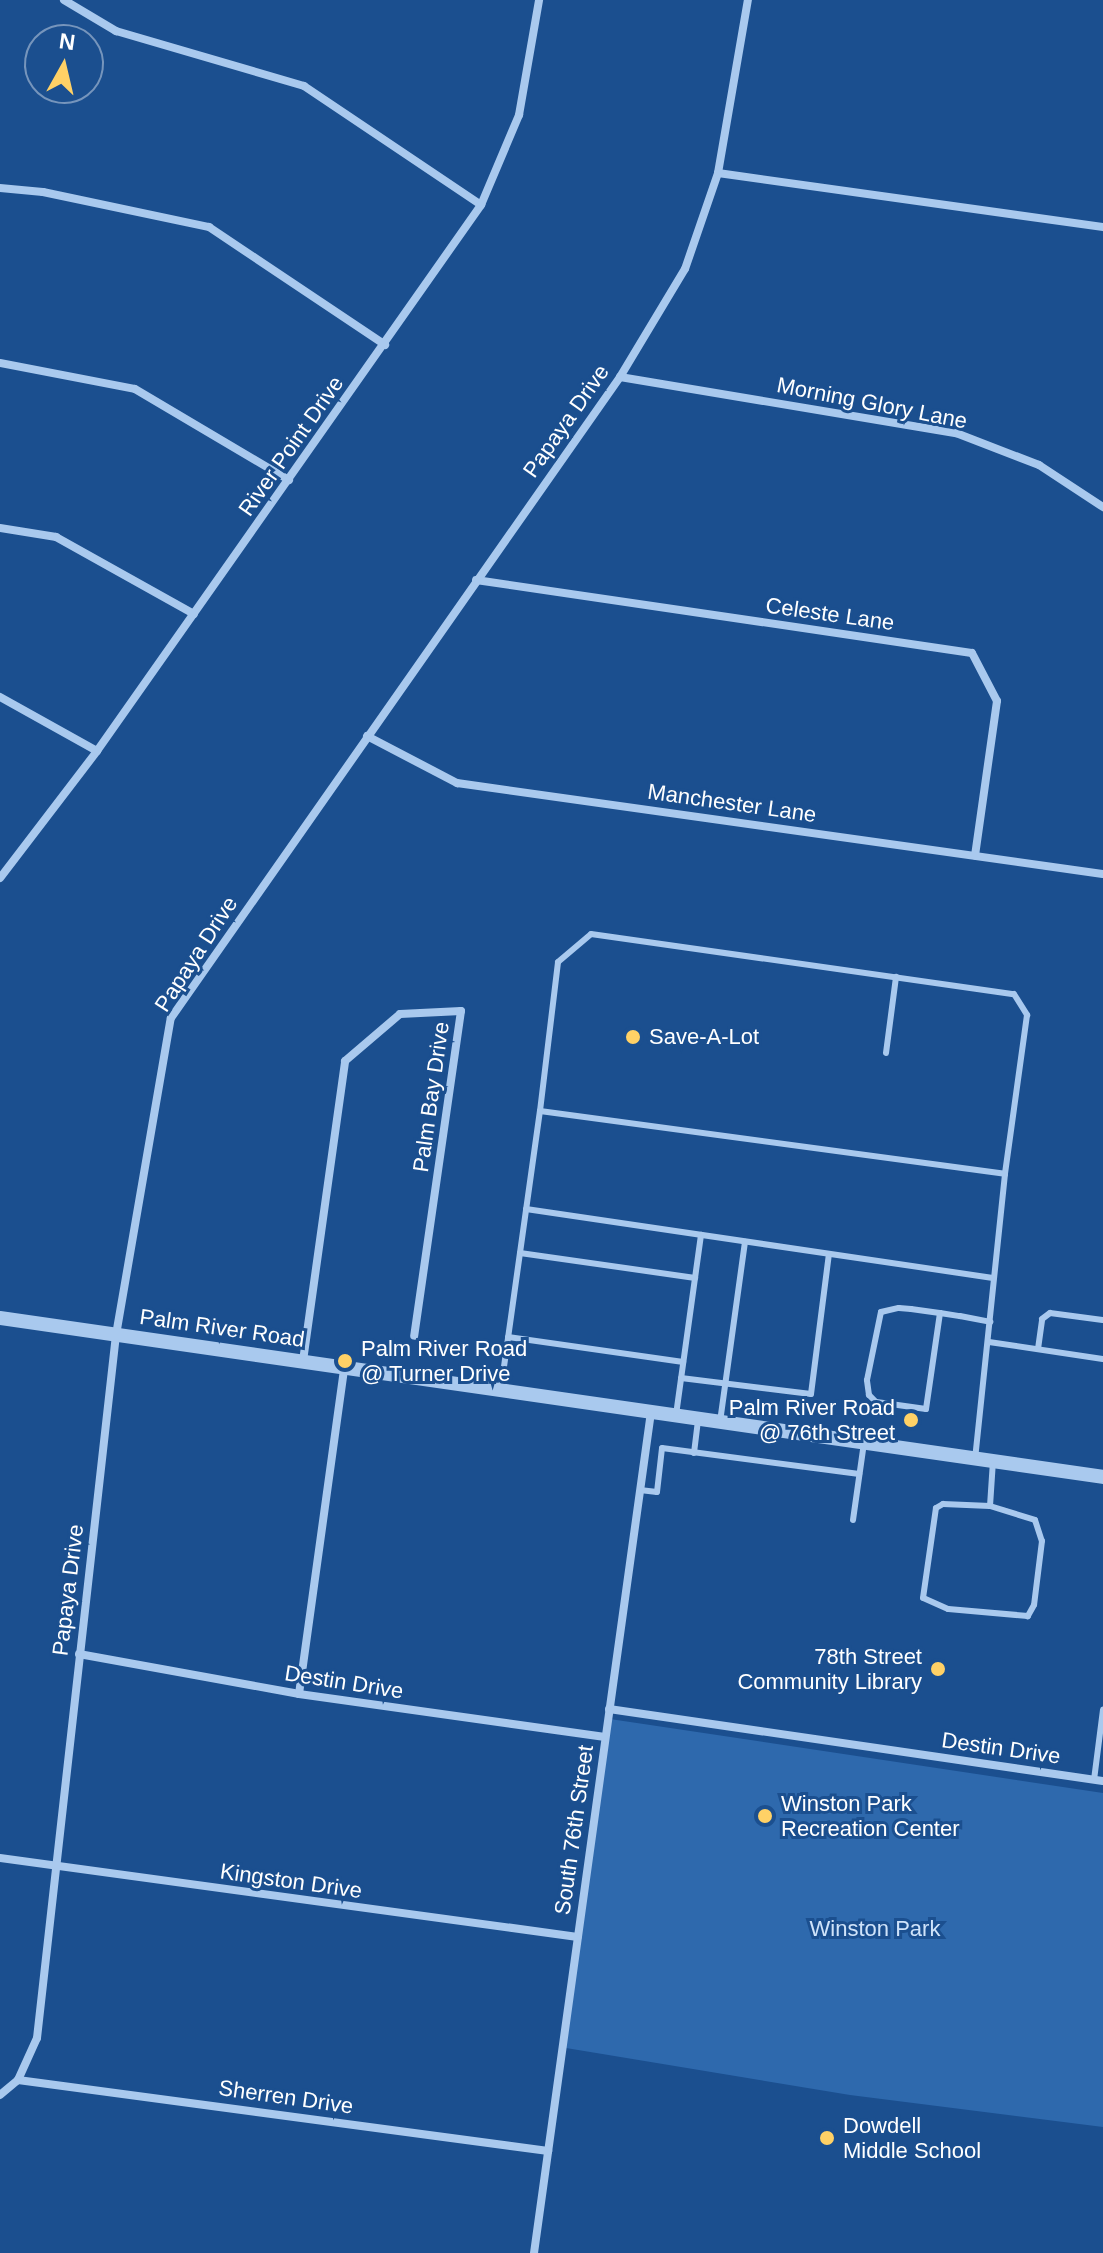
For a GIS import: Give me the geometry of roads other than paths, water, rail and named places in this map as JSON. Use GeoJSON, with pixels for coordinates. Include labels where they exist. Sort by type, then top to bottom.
{"type":"FeatureCollection","features":[{"type":"Feature","properties":{"kind":"street"},"geometry":{"type":"LineString","coordinates":[[64,0],[116,31],[304,86],[481,205]]}},
{"type":"Feature","properties":{"kind":"street","name":"River Point Drive"},"geometry":{"type":"LineString","coordinates":[[0,878],[97,751],[481,205],[519,115],[539,0]]}},
{"type":"Feature","properties":{"kind":"street","name":"Papaya Drive"},"geometry":{"type":"LineString","coordinates":[[0,2095],[18,2080],[37,2038],[116,1335],[171,1018],[620,377],[685,269],[718,173],[748,0]]}},
{"type":"Feature","properties":{"kind":"street"},"geometry":{"type":"LineString","coordinates":[[718,173],[1103,227]]}},
{"type":"Feature","properties":{"kind":"street"},"geometry":{"type":"LineString","coordinates":[[0,188],[43,192],[209,227],[385,345]]}},
{"type":"Feature","properties":{"kind":"street"},"geometry":{"type":"LineString","coordinates":[[0,363],[135,389],[289,480]]}},
{"type":"Feature","properties":{"kind":"street","name":"Morning Glory Lane"},"geometry":{"type":"LineString","coordinates":[[620,377],[956,433],[1039,465],[1103,507]]}},
{"type":"Feature","properties":{"kind":"street"},"geometry":{"type":"LineString","coordinates":[[0,528],[56,537],[194,614]]}},
{"type":"Feature","properties":{"kind":"street","name":"Celeste Lane"},"geometry":{"type":"LineString","coordinates":[[476,580],[972,653],[997,701],[975,855]]}},
{"type":"Feature","properties":{"kind":"street"},"geometry":{"type":"LineString","coordinates":[[0,697],[97,751]]}},
{"type":"Feature","properties":{"kind":"street","name":"Manchester Lane"},"geometry":{"type":"LineString","coordinates":[[367,736],[457,783],[1103,874]]}},
{"type":"Feature","properties":{"kind":"street","name":"Palm Bay Drive"},"geometry":{"type":"LineString","coordinates":[[303,1361],[345,1061],[400,1014],[461,1011],[414,1336]]}},
{"type":"Feature","properties":{"kind":"street","name":"Palm River Road"},"geometry":{"type":"LineString","coordinates":[[0,1318],[1103,1477]]}},
{"type":"Feature","properties":{"kind":"street"},"geometry":{"type":"LineString","coordinates":[[299,1694],[344,1368]]}},
{"type":"Feature","properties":{"kind":"street","name":"South 76th Street"},"geometry":{"type":"LineString","coordinates":[[534,2253],[651,1412]]}},
{"type":"Feature","properties":{"kind":"street","name":"Destin Drive"},"geometry":{"type":"LineString","coordinates":[[79,1654],[299,1694],[605,1737]]}},
{"type":"Feature","properties":{"kind":"street","name":"Destin Drive"},"geometry":{"type":"LineString","coordinates":[[609,1709],[1099,1781]]}},
{"type":"Feature","properties":{"kind":"street","name":"Kingston Drive"},"geometry":{"type":"LineString","coordinates":[[0,1858],[578,1937]]}},
{"type":"Feature","properties":{"kind":"street","name":"Sherren Drive"},"geometry":{"type":"LineString","coordinates":[[18,2080],[548,2151]]}},
{"type":"Feature","properties":{"kind":"lane"},"geometry":{"type":"LineString","coordinates":[[501,1391],[558,962],[591,934],[896,977],[1014,994],[1027,1015],[1005,1174],[975,1459]]}},
{"type":"Feature","properties":{"kind":"lane"},"geometry":{"type":"LineString","coordinates":[[886,1053],[896,977]]}},
{"type":"Feature","properties":{"kind":"lane"},"geometry":{"type":"LineString","coordinates":[[540,1111],[1005,1174]]}},
{"type":"Feature","properties":{"kind":"lane"},"geometry":{"type":"LineString","coordinates":[[526,1209],[993,1278]]}},
{"type":"Feature","properties":{"kind":"lane"},"geometry":{"type":"LineString","coordinates":[[676,1415],[701,1235]]}},
{"type":"Feature","properties":{"kind":"lane"},"geometry":{"type":"LineString","coordinates":[[720,1422],[745,1242]]}},
{"type":"Feature","properties":{"kind":"lane"},"geometry":{"type":"LineString","coordinates":[[520,1253],[695,1278]]}},
{"type":"Feature","properties":{"kind":"lane"},"geometry":{"type":"LineString","coordinates":[[681,1378],[811,1394],[829,1254]]}},
{"type":"Feature","properties":{"kind":"lane"},"geometry":{"type":"LineString","coordinates":[[940,1313],[926,1409],[876,1402],[869,1395],[867,1380],[881,1312],[899,1308],[940,1313],[990,1322]]}},
{"type":"Feature","properties":{"kind":"lane"},"geometry":{"type":"LineString","coordinates":[[1038,1349],[1042,1319],[1050,1313],[1103,1320]]}},
{"type":"Feature","properties":{"kind":"lane"},"geometry":{"type":"LineString","coordinates":[[508,1337],[683,1362]]}},
{"type":"Feature","properties":{"kind":"lane"},"geometry":{"type":"LineString","coordinates":[[989,1342],[1103,1359]]}},
{"type":"Feature","properties":{"kind":"lane"},"geometry":{"type":"LineString","coordinates":[[694,1453],[699,1419]]}},
{"type":"Feature","properties":{"kind":"lane"},"geometry":{"type":"LineString","coordinates":[[853,1520],[864,1443]]}},
{"type":"Feature","properties":{"kind":"lane"},"geometry":{"type":"LineString","coordinates":[[646,1447],[859,1474]]}},
{"type":"Feature","properties":{"kind":"lane"},"geometry":{"type":"LineString","coordinates":[[640,1490],[657,1492],[662,1448]]}},
{"type":"Feature","properties":{"kind":"lane"},"geometry":{"type":"LineString","coordinates":[[990,1506],[993,1461]]}},
{"type":"Feature","properties":{"kind":"lane"},"geometry":{"type":"LineString","coordinates":[[943,1504],[990,1506],[1035,1520],[1042,1541],[1034,1605],[1028,1616],[948,1609],[923,1598],[936,1508],[943,1504]]}},
{"type":"Feature","properties":{"kind":"lane"},"geometry":{"type":"LineString","coordinates":[[1099,1781],[1103,1710]]}},
{"type":"Feature","properties":{"kind":"place","name":"Save-A-Lot"},"geometry":{"type":"Point","coordinates":[633,1037]}},
{"type":"Feature","properties":{"kind":"place","name":"Palm River Road @ Turner Drive"},"geometry":{"type":"Point","coordinates":[345,1361]}},
{"type":"Feature","properties":{"kind":"place","name":"Palm River Road @ 76th Street"},"geometry":{"type":"Point","coordinates":[911,1420]}},
{"type":"Feature","properties":{"kind":"place","name":"78th Street Community Library"},"geometry":{"type":"Point","coordinates":[938,1669]}},
{"type":"Feature","properties":{"kind":"place","name":"Winston Park Recreation Center"},"geometry":{"type":"Point","coordinates":[765,1816]}},
{"type":"Feature","properties":{"kind":"place","name":"Dowdell Middle School"},"geometry":{"type":"Point","coordinates":[827,2138]}},
{"type":"Feature","properties":{"kind":"park label","name":"Winston Park"},"geometry":{"type":"Point","coordinates":[875,1929]}}]}
